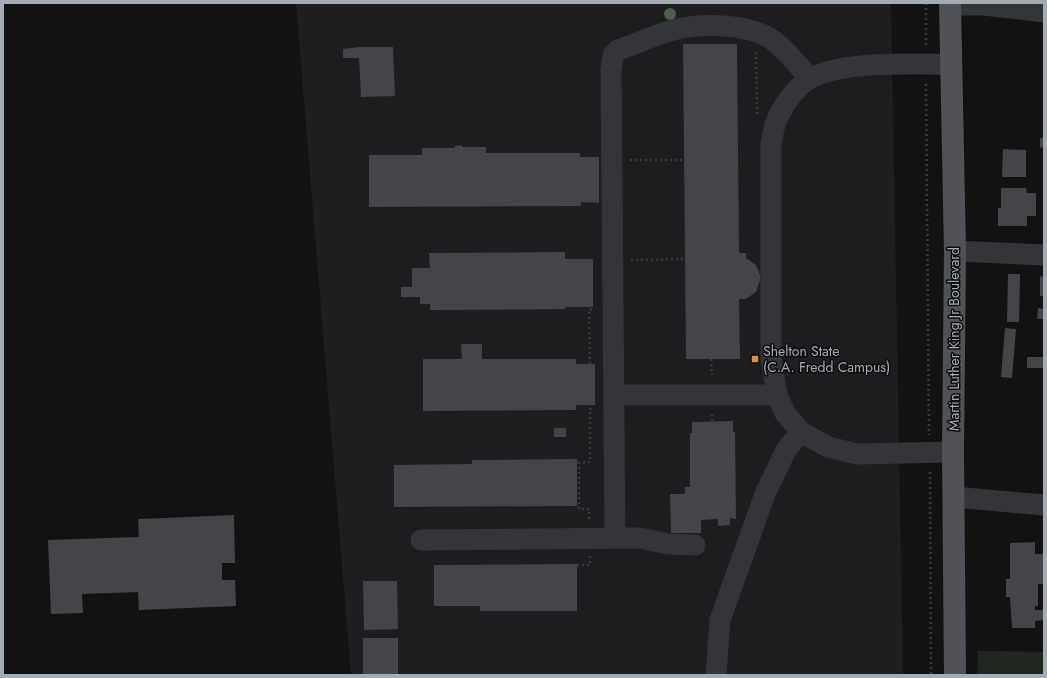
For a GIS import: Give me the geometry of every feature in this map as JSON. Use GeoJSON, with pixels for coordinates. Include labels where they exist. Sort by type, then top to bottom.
{"type":"FeatureCollection","features":[{"type":"Feature","properties":{"kind":"main road","name":"Martin Luther King Jr Boulevard"},"geometry":{"type":"LineString","coordinates":[[950,4],[955,251],[953,452],[955,675]]}},
{"type":"Feature","properties":{"kind":"street"},"geometry":{"type":"LineString","coordinates":[[950,4],[984,5],[1044,12]]}},
{"type":"Feature","properties":{"kind":"street"},"geometry":{"type":"LineString","coordinates":[[615,538],[611,70],[613,55],[618,50],[674,30],[704,26],[737,27],[756,32],[774,41],[810,78]]}},
{"type":"Feature","properties":{"kind":"street"},"geometry":{"type":"LineString","coordinates":[[951,64],[866,66],[834,70],[810,78],[793,94],[778,116],[771,144],[771,358],[777,395],[785,412],[801,432],[828,447],[857,454],[953,452]]}},
{"type":"Feature","properties":{"kind":"street"},"geometry":{"type":"LineString","coordinates":[[955,251],[1044,255]]}},
{"type":"Feature","properties":{"kind":"street"},"geometry":{"type":"LineString","coordinates":[[614,395],[777,395]]}},
{"type":"Feature","properties":{"kind":"street"},"geometry":{"type":"LineString","coordinates":[[716,675],[720,620],[765,494],[786,450],[801,432]]}},
{"type":"Feature","properties":{"kind":"street"},"geometry":{"type":"LineString","coordinates":[[954,497],[1044,505]]}},
{"type":"Feature","properties":{"kind":"street"},"geometry":{"type":"LineString","coordinates":[[421,540],[640,538],[668,544],[695,545]]}},
{"type":"Feature","properties":{"kind":"path"},"geometry":{"type":"LineString","coordinates":[[926,3],[931,675]]}},
{"type":"Feature","properties":{"kind":"path"},"geometry":{"type":"LineString","coordinates":[[751,46],[756,52],[757,123]]}},
{"type":"Feature","properties":{"kind":"path"},"geometry":{"type":"LineString","coordinates":[[623,160],[684,160]]}},
{"type":"Feature","properties":{"kind":"path"},"geometry":{"type":"LineString","coordinates":[[590,363],[596,363]]}},
{"type":"Feature","properties":{"kind":"path"},"geometry":{"type":"LineString","coordinates":[[577,565],[590,565],[589,509],[579,509],[579,463],[590,462],[590,409],[596,409]]}},
{"type":"Feature","properties":{"kind":"shaded area"},"geometry":{"type":"Polygon","coordinates":[[[296,3],[891,3],[903,675],[351,675],[296,3]]]}},
{"type":"Feature","properties":{"kind":"shaded area"},"geometry":{"type":"Polygon","coordinates":[[[978,651],[1044,652],[1044,675],[977,675],[978,651]]]}},
{"type":"Feature","properties":{"kind":"building"},"geometry":{"type":"Polygon","coordinates":[[[683,44],[737,44],[739,253],[746,253],[746,258],[756,265],[761,277],[756,292],[746,299],[739,299],[740,359],[686,359],[683,44]]]}},
{"type":"Feature","properties":{"kind":"building"},"geometry":{"type":"Polygon","coordinates":[[[359,47],[393,47],[395,96],[361,97],[359,58],[343,58],[343,49],[359,47]]]}},
{"type":"Feature","properties":{"kind":"building"},"geometry":{"type":"Polygon","coordinates":[[[1040,138],[1044,138],[1044,147],[1040,148],[1040,138]]]}},
{"type":"Feature","properties":{"kind":"building"},"geometry":{"type":"Polygon","coordinates":[[[462,145],[462,147],[486,147],[486,153],[580,153],[580,157],[599,157],[599,203],[581,202],[581,206],[369,207],[369,155],[422,155],[422,148],[455,148],[455,146],[462,145]]]}},
{"type":"Feature","properties":{"kind":"building"},"geometry":{"type":"Polygon","coordinates":[[[1003,149],[1026,150],[1026,177],[1002,177],[1003,149]]]}},
{"type":"Feature","properties":{"kind":"building"},"geometry":{"type":"Polygon","coordinates":[[[1001,188],[1026,188],[1027,193],[1036,193],[1036,216],[1027,216],[1027,226],[998,226],[998,208],[1001,208],[1001,188]]]}},
{"type":"Feature","properties":{"kind":"building"},"geometry":{"type":"Polygon","coordinates":[[[565,252],[565,259],[593,259],[593,307],[565,307],[565,309],[430,310],[430,304],[420,304],[420,297],[401,297],[401,287],[412,287],[412,268],[430,268],[429,253],[565,252]]]}},
{"type":"Feature","properties":{"kind":"building"},"geometry":{"type":"Polygon","coordinates":[[[1008,274],[1020,274],[1019,322],[1007,322],[1008,274]]]}},
{"type":"Feature","properties":{"kind":"building"},"geometry":{"type":"Polygon","coordinates":[[[1040,276],[1044,277],[1044,296],[1040,296],[1040,276]]]}},
{"type":"Feature","properties":{"kind":"building"},"geometry":{"type":"Polygon","coordinates":[[[1038,308],[1044,309],[1044,319],[1037,319],[1038,308]]]}},
{"type":"Feature","properties":{"kind":"building"},"geometry":{"type":"Polygon","coordinates":[[[1005,328],[1016,329],[1012,378],[1001,377],[1005,328]]]}},
{"type":"Feature","properties":{"kind":"building"},"geometry":{"type":"Polygon","coordinates":[[[461,344],[482,344],[482,359],[576,359],[576,364],[595,364],[595,405],[576,405],[576,410],[423,411],[423,359],[462,359],[461,344]]]}},
{"type":"Feature","properties":{"kind":"building"},"geometry":{"type":"Polygon","coordinates":[[[1027,357],[1044,357],[1044,368],[1027,368],[1027,357]]]}},
{"type":"Feature","properties":{"kind":"building"},"geometry":{"type":"Polygon","coordinates":[[[733,421],[733,432],[735,432],[736,519],[730,518],[730,525],[718,526],[718,519],[701,520],[701,533],[671,533],[670,494],[685,494],[685,487],[690,487],[690,433],[692,433],[692,422],[733,421]]]}},
{"type":"Feature","properties":{"kind":"building"},"geometry":{"type":"Polygon","coordinates":[[[554,428],[566,428],[566,437],[554,437],[554,428]]]}},
{"type":"Feature","properties":{"kind":"building"},"geometry":{"type":"Polygon","coordinates":[[[577,459],[577,506],[394,507],[394,465],[472,464],[472,460],[577,459]]]}},
{"type":"Feature","properties":{"kind":"building"},"geometry":{"type":"Polygon","coordinates":[[[234,515],[235,563],[222,563],[222,580],[235,580],[236,606],[139,610],[138,592],[82,594],[83,613],[51,614],[48,540],[139,537],[138,519],[234,515]]]}},
{"type":"Feature","properties":{"kind":"building"},"geometry":{"type":"Polygon","coordinates":[[[1035,542],[1035,554],[1044,554],[1044,584],[1038,584],[1038,606],[1035,606],[1035,610],[1044,610],[1044,620],[1035,621],[1035,628],[1012,628],[1010,597],[1006,597],[1006,579],[1010,579],[1010,543],[1035,542]]]}},
{"type":"Feature","properties":{"kind":"building"},"geometry":{"type":"Polygon","coordinates":[[[577,564],[577,611],[480,611],[480,606],[434,606],[434,565],[577,564]]]}},
{"type":"Feature","properties":{"kind":"building"},"geometry":{"type":"Polygon","coordinates":[[[363,581],[397,581],[398,629],[364,630],[363,581]]]}},
{"type":"Feature","properties":{"kind":"building"},"geometry":{"type":"Polygon","coordinates":[[[363,638],[398,638],[398,675],[363,675],[363,638]]]}},
{"type":"Feature","properties":{"kind":"place","name":"Shelton State (C.A. Fredd Campus)"},"geometry":{"type":"Point","coordinates":[755,359]}}]}
